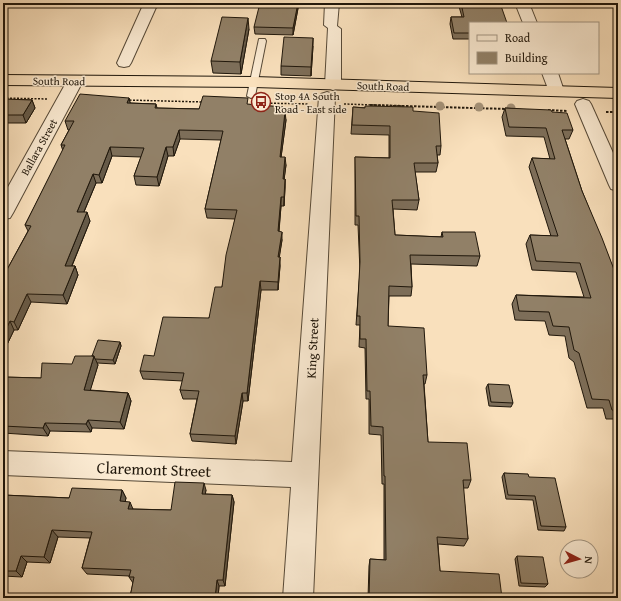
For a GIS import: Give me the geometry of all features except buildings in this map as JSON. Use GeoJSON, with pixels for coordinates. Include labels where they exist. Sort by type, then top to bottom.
{"type":"FeatureCollection","features":[{"type":"Feature","properties":{"kind":"highway","name":"South Road"},"geometry":{"type":"LineString","coordinates":[[3,80],[72,87]]}},
{"type":"Feature","properties":{"kind":"highway","name":"South Road"},"geometry":{"type":"LineString","coordinates":[[3,92],[72,87],[330,91],[556,91],[618,93]]}},
{"type":"Feature","properties":{"kind":"highway","name":"South Road"},"geometry":{"type":"LineString","coordinates":[[330,91],[539,103],[618,105]]}},
{"type":"Feature","properties":{"kind":"highway"},"geometry":{"type":"LineString","coordinates":[[539,103],[554,96],[556,91],[566,98],[618,105]]}},
{"type":"Feature","properties":{"kind":"street"},"geometry":{"type":"LineString","coordinates":[[124,63],[151,3]]}},
{"type":"Feature","properties":{"kind":"street","name":"King Street"},"geometry":{"type":"LineString","coordinates":[[298,598],[330,91],[333,27],[332,3]]}},
{"type":"Feature","properties":{"kind":"street"},"geometry":{"type":"LineString","coordinates":[[522,3],[530,22]]}},
{"type":"Feature","properties":{"kind":"street"},"geometry":{"type":"LineString","coordinates":[[550,74],[556,91]]}},
{"type":"Feature","properties":{"kind":"street","name":"Ballara Street"},"geometry":{"type":"LineString","coordinates":[[3,213],[72,87]]}},
{"type":"Feature","properties":{"kind":"street"},"geometry":{"type":"LineString","coordinates":[[584,104],[618,185]]}},
{"type":"Feature","properties":{"kind":"street","name":"Claremont Street"},"geometry":{"type":"LineString","coordinates":[[3,463],[305,475]]}},
{"type":"Feature","properties":{"kind":"lane"},"geometry":{"type":"LineString","coordinates":[[252,89],[262,42]]}},
{"type":"Feature","properties":{"kind":"path"},"geometry":{"type":"LineString","coordinates":[[3,98],[52,99]]}},
{"type":"Feature","properties":{"kind":"place","name":"Stop 4A South Road - East side"},"geometry":{"type":"Point","coordinates":[261,102]}}]}
